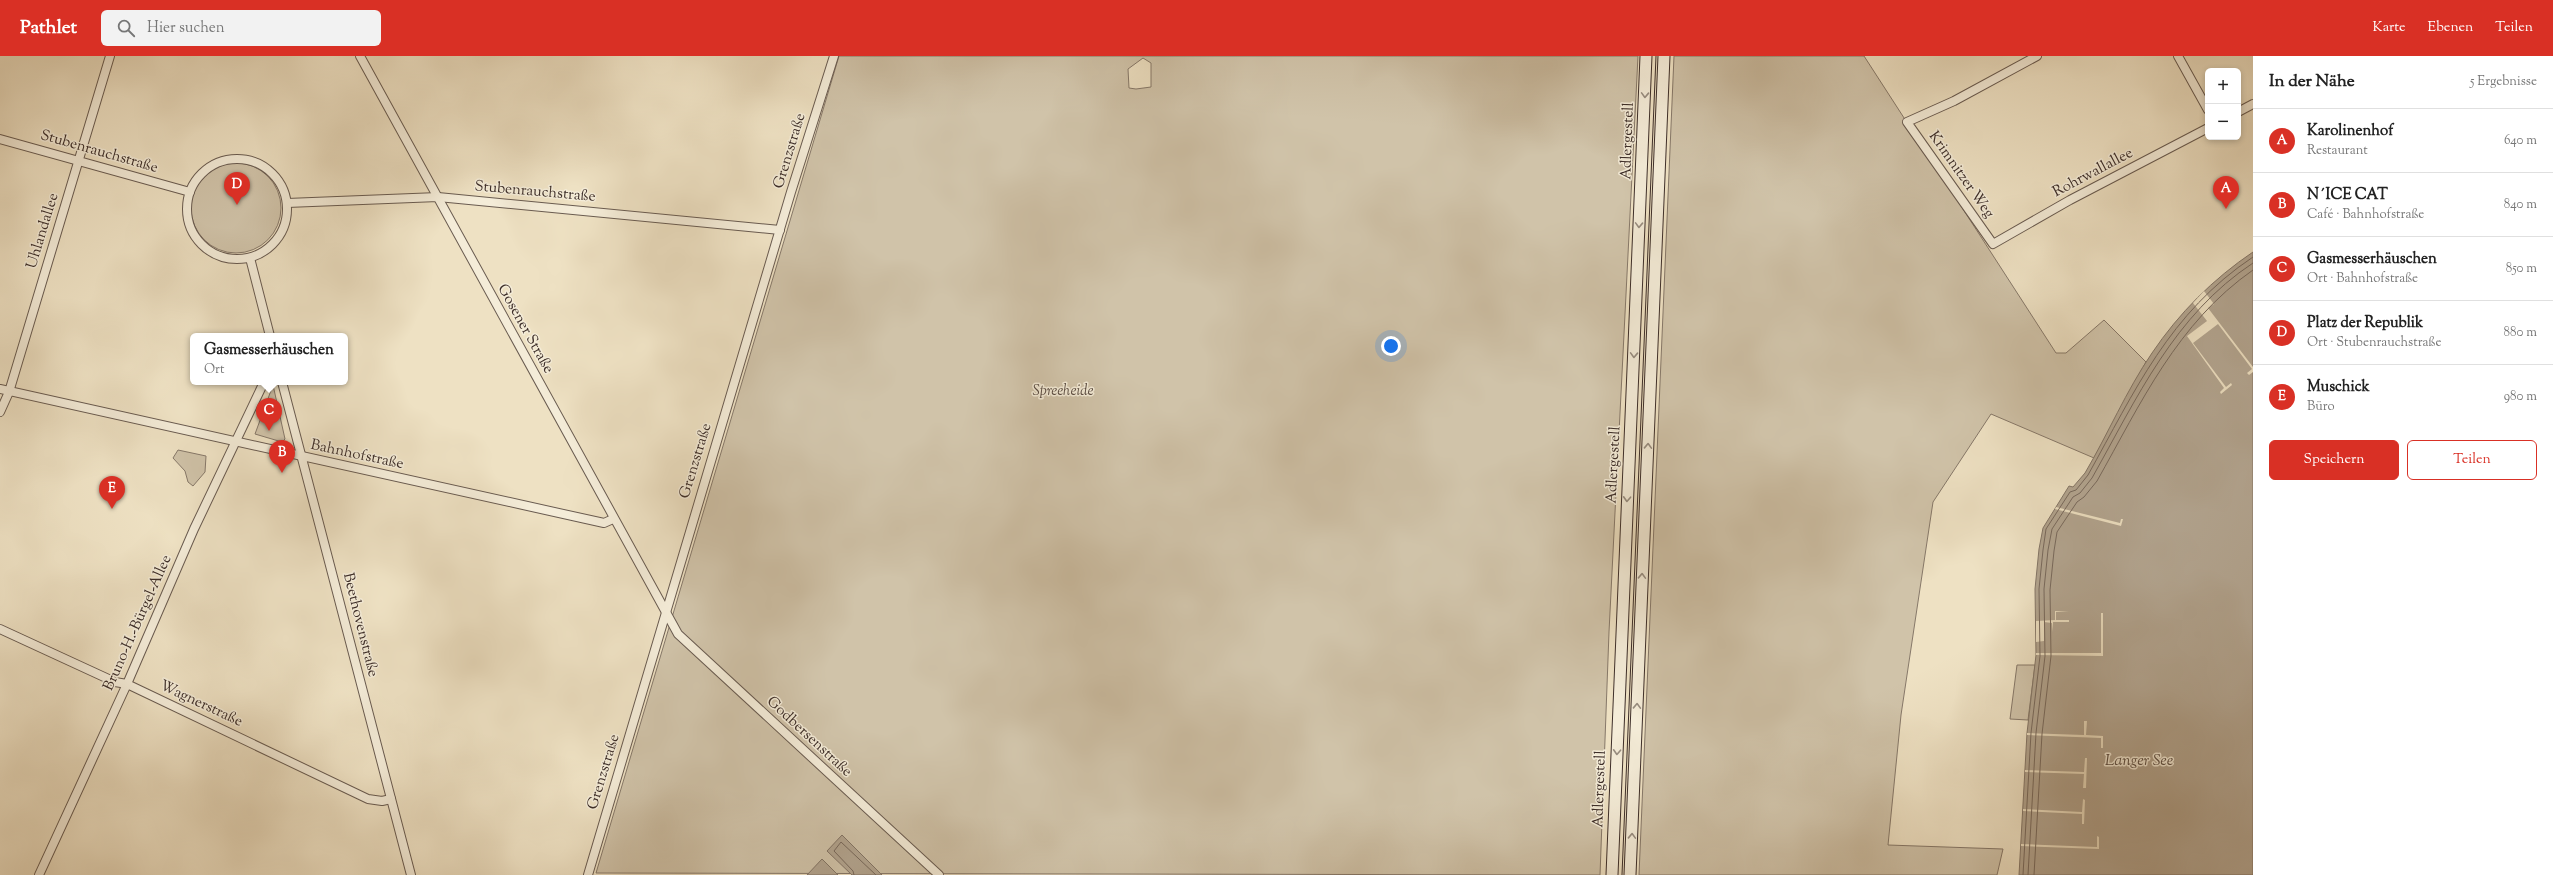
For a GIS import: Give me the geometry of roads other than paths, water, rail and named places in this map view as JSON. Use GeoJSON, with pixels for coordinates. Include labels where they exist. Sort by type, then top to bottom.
{"type":"FeatureCollection","features":[{"type":"Feature","properties":{"kind":"main road","name":"Adlergestell"},"geometry":{"type":"LineString","coordinates":[[1612,875],[1646,56]]}},
{"type":"Feature","properties":{"kind":"main road"},"geometry":{"type":"LineString","coordinates":[[1630,875],[1664,56]]}},
{"type":"Feature","properties":{"kind":"street","name":"Uhlandallee"},"geometry":{"type":"LineString","coordinates":[[0,412],[9,392],[110,56]]}},
{"type":"Feature","properties":{"kind":"street","name":"Gosener Straße"},"geometry":{"type":"LineString","coordinates":[[360,56],[666,615]]}},
{"type":"Feature","properties":{"kind":"street","name":"Grenzstraße"},"geometry":{"type":"LineString","coordinates":[[588,875],[780,230],[834,56]]}},
{"type":"Feature","properties":{"kind":"street","name":"Krimnitzer Weg"},"geometry":{"type":"LineString","coordinates":[[1993,244],[1907,122],[1954,100],[2036,56]]}},
{"type":"Feature","properties":{"kind":"street"},"geometry":{"type":"LineString","coordinates":[[2178,56],[2205,105]]}},
{"type":"Feature","properties":{"kind":"street"},"geometry":{"type":"LineString","coordinates":[[2241,110],[2253,104]]}},
{"type":"Feature","properties":{"kind":"street","name":"Rohrwallallee"},"geometry":{"type":"LineString","coordinates":[[1993,244],[2070,200],[2205,130]]}},
{"type":"Feature","properties":{"kind":"street","name":"Stubenrauchstraße"},"geometry":{"type":"LineString","coordinates":[[0,139],[190,192]]}},
{"type":"Feature","properties":{"kind":"street"},"geometry":{"type":"LineString","coordinates":[[239,159],[256,163],[270,172],[283,190],[287,203],[285,225],[277,240],[260,254],[250,258],[226,258],[214,254],[199,242],[191,229],[187,216],[190,192],[201,174],[219,162],[239,159]]}},
{"type":"Feature","properties":{"kind":"street","name":"Stubenrauchstraße"},"geometry":{"type":"LineString","coordinates":[[287,203],[438,197],[780,230]]}},
{"type":"Feature","properties":{"kind":"street"},"geometry":{"type":"LineString","coordinates":[[250,258],[269,333]]}},
{"type":"Feature","properties":{"kind":"street","name":"Bruno-H.-Bürgel-Allee"},"geometry":{"type":"LineString","coordinates":[[39,875],[127,684],[194,529],[263,385]]}},
{"type":"Feature","properties":{"kind":"street","name":"Beethovenstraße"},"geometry":{"type":"LineString","coordinates":[[283,385],[411,875]]}},
{"type":"Feature","properties":{"kind":"street","name":"Bahnhofstraße"},"geometry":{"type":"LineString","coordinates":[[0,389],[303,458],[604,523],[613,519]]}},
{"type":"Feature","properties":{"kind":"street","name":"Godbersenstraße"},"geometry":{"type":"LineString","coordinates":[[666,615],[688,644],[939,875]]}},
{"type":"Feature","properties":{"kind":"street","name":"Wagnerstraße"},"geometry":{"type":"LineString","coordinates":[[0,629],[115,682],[127,684],[368,798],[382,801],[391,799]]}},
{"type":"Feature","properties":{"kind":"water","name":"Langer See"},"geometry":{"type":"Polygon","coordinates":[[[2253,252],[2253,875],[2019,875],[2027,733],[2036,655],[2035,589],[2039,549],[2043,528],[2069,486],[2073,487],[2085,473],[2134,382],[2162,338],[2185,311],[2211,285],[2238,262],[2253,252]]]}},
{"type":"Feature","properties":{"kind":"water"},"geometry":{"type":"Polygon","coordinates":[[[842,835],[882,875],[852,875],[827,851],[842,835]]]}},
{"type":"Feature","properties":{"kind":"water"},"geometry":{"type":"Polygon","coordinates":[[[822,859],[838,875],[807,875],[822,859]]]}},
{"type":"Feature","properties":{"kind":"tram line"},"geometry":{"type":"LineString","coordinates":[[1622,875],[1656,56]]}},
{"type":"Feature","properties":{"kind":"place","name":"Platz der Republik"},"geometry":{"type":"Point","coordinates":[237,205]}},
{"type":"Feature","properties":{"kind":"place","name":"Karolinenhof"},"geometry":{"type":"Point","coordinates":[2226,209]}},
{"type":"Feature","properties":{"kind":"place","name":"Gasmesserhäuschen"},"geometry":{"type":"Point","coordinates":[269,431]}},
{"type":"Feature","properties":{"kind":"place","name":"N´ICE CAT"},"geometry":{"type":"Point","coordinates":[282,473]}},
{"type":"Feature","properties":{"kind":"place","name":"Muschick"},"geometry":{"type":"Point","coordinates":[112,509]}},
{"type":"Feature","properties":{"kind":"park label","name":"Spreeheide"},"geometry":{"type":"Point","coordinates":[1063,391]}}]}
